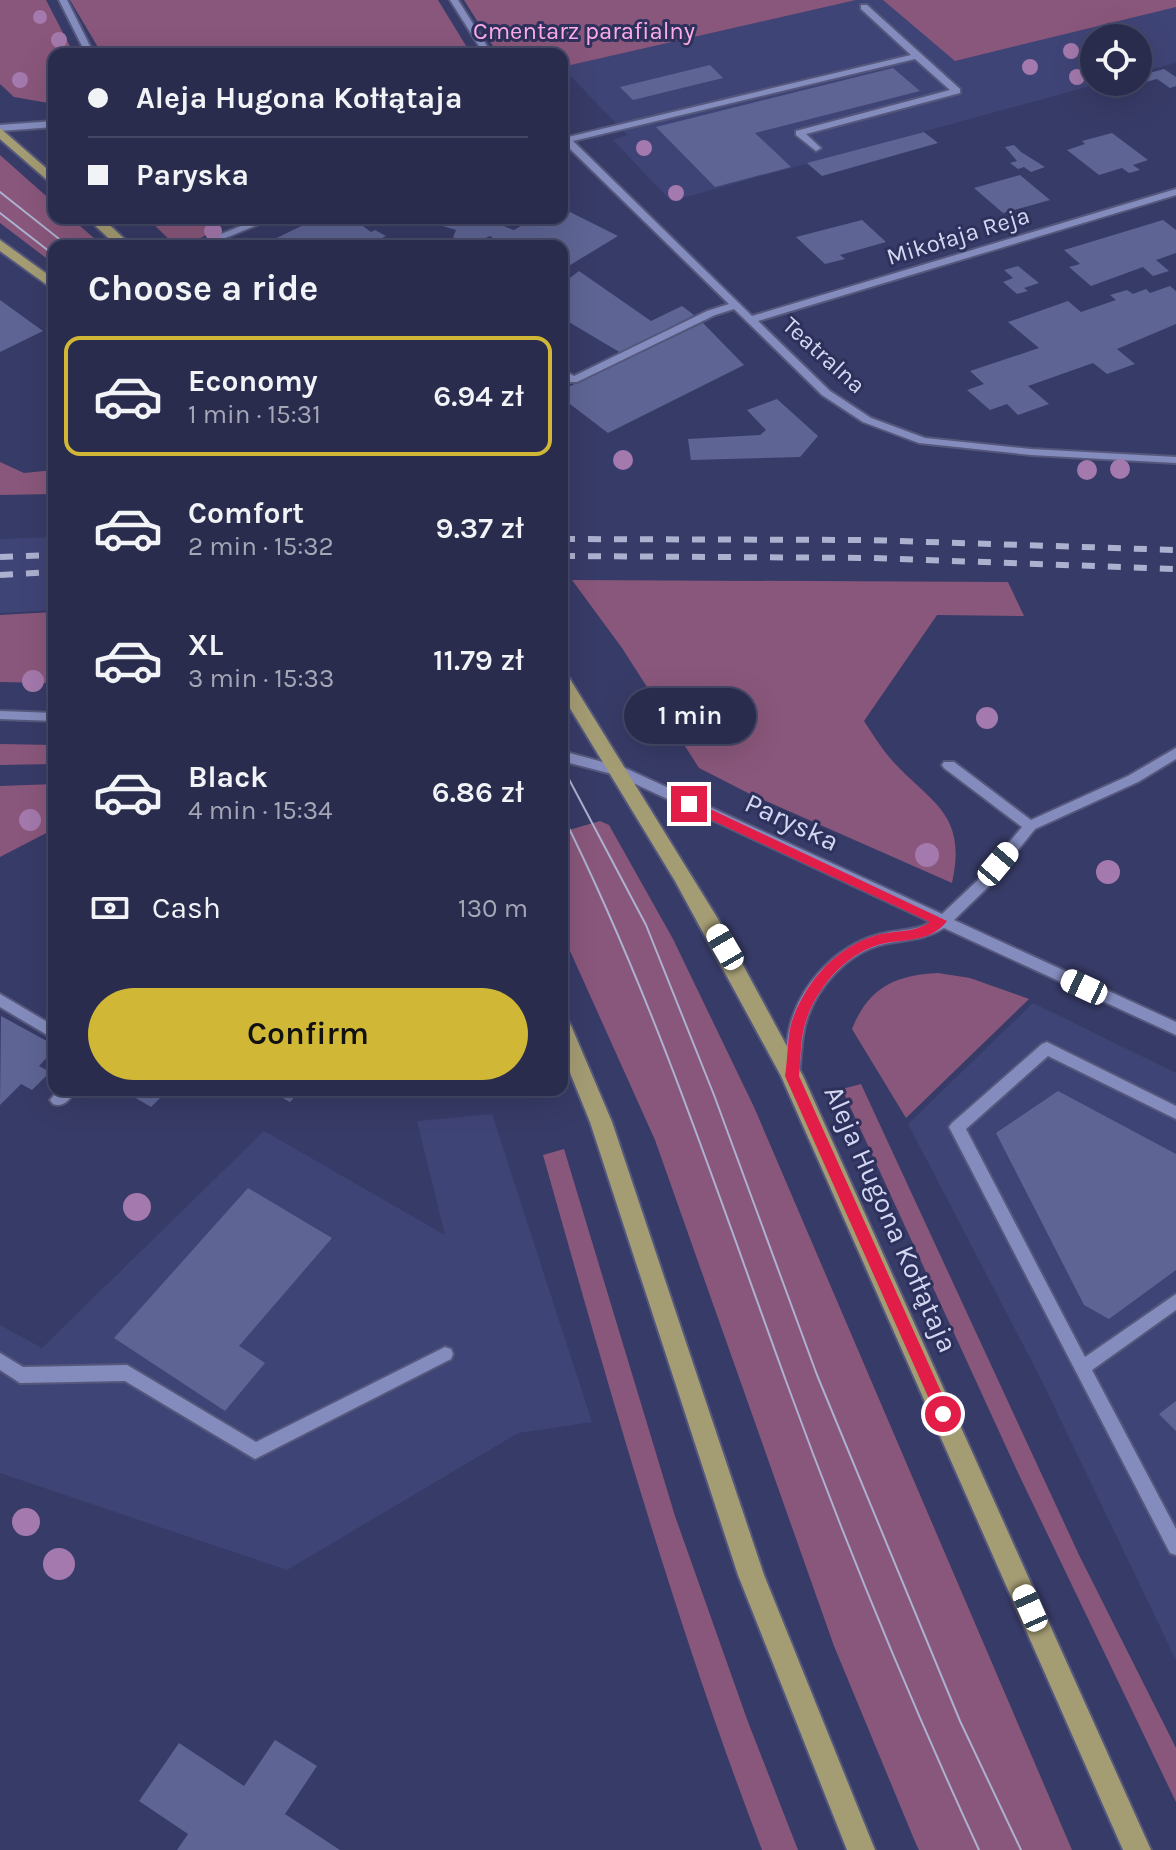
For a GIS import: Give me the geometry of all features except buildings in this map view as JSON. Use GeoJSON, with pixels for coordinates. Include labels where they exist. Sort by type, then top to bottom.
{"type":"FeatureCollection","features":[{"type":"Feature","properties":{"kind":"main road"},"geometry":{"type":"LineString","coordinates":[[0,130],[48,176]]}},
{"type":"Feature","properties":{"kind":"main road"},"geometry":{"type":"LineString","coordinates":[[101,224],[118,240]]}},
{"type":"Feature","properties":{"kind":"main road"},"geometry":{"type":"LineString","coordinates":[[0,244],[48,281]]}},
{"type":"Feature","properties":{"kind":"main road","name":"Aleja Hugona Kołłątaja"},"geometry":{"type":"LineString","coordinates":[[568,689],[739,970],[792,1076],[1137,1850]]}},
{"type":"Feature","properties":{"kind":"main road"},"geometry":{"type":"LineString","coordinates":[[568,1042],[601,1122],[751,1575],[861,1850]]}},
{"type":"Feature","properties":{"kind":"street"},"geometry":{"type":"LineString","coordinates":[[63,0],[87,48]]}},
{"type":"Feature","properties":{"kind":"street"},"geometry":{"type":"LineString","coordinates":[[454,0],[484,48]]}},
{"type":"Feature","properties":{"kind":"street"},"geometry":{"type":"LineString","coordinates":[[816,148],[799,133],[957,91],[864,7]]}},
{"type":"Feature","properties":{"kind":"street"},"geometry":{"type":"LineString","coordinates":[[568,137],[917,56]]}},
{"type":"Feature","properties":{"kind":"street"},"geometry":{"type":"LineString","coordinates":[[0,130],[48,125]]}},
{"type":"Feature","properties":{"kind":"street","name":"Teatralna"},"geometry":{"type":"LineString","coordinates":[[568,142],[826,393],[867,420],[923,441],[1031,452],[1176,460]]}},
{"type":"Feature","properties":{"kind":"street","name":"Mikołaja Reja"},"geometry":{"type":"LineString","coordinates":[[752,319],[1176,192]]}},
{"type":"Feature","properties":{"kind":"street"},"geometry":{"type":"LineString","coordinates":[[212,240],[254,224]]}},
{"type":"Feature","properties":{"kind":"street"},"geometry":{"type":"LineString","coordinates":[[568,377],[573,380],[711,313],[737,305]]}},
{"type":"Feature","properties":{"kind":"street"},"geometry":{"type":"LineString","coordinates":[[0,715],[48,717]]}},
{"type":"Feature","properties":{"kind":"street"},"geometry":{"type":"LineString","coordinates":[[792,1076],[799,1021],[825,973],[852,951],[880,939],[925,933],[965,902],[1030,826],[1133,779],[1176,753]]}},
{"type":"Feature","properties":{"kind":"street","name":"Paryska"},"geometry":{"type":"LineString","coordinates":[[568,758],[620,771],[1176,1029]]}},
{"type":"Feature","properties":{"kind":"street"},"geometry":{"type":"LineString","coordinates":[[949,765],[1030,826]]}},
{"type":"Feature","properties":{"kind":"street"},"geometry":{"type":"LineString","coordinates":[[0,1000],[48,1029]]}},
{"type":"Feature","properties":{"kind":"street"},"geometry":{"type":"LineString","coordinates":[[1176,1113],[1047,1048],[957,1127],[1176,1547]]}},
{"type":"Feature","properties":{"kind":"street"},"geometry":{"type":"LineString","coordinates":[[1082,1368],[1176,1301]]}},
{"type":"Feature","properties":{"kind":"street"},"geometry":{"type":"LineString","coordinates":[[0,1360],[20,1375],[127,1373],[255,1451],[445,1354]]}},
{"type":"Feature","properties":{"kind":"shaded area"},"geometry":{"type":"Polygon","coordinates":[[[856,0],[1176,0],[1176,63],[1152,69],[1152,24],[1080,24],[1080,89],[671,201],[613,140],[627,135],[568,73],[568,66],[856,0]]]}},
{"type":"Feature","properties":{"kind":"shaded area"},"geometry":{"type":"Polygon","coordinates":[[[48,537],[48,610],[0,613],[0,539],[48,537]]]}},
{"type":"Feature","properties":{"kind":"shaded area"},"geometry":{"type":"Polygon","coordinates":[[[1033,1003],[1176,1073],[1176,1660],[1041,1379],[908,1124],[1033,1003]]]}},
{"type":"Feature","properties":{"kind":"shaded area"},"geometry":{"type":"Polygon","coordinates":[[[492,1114],[592,1422],[518,1433],[287,1570],[0,1473],[0,1325],[42,1348],[264,1131],[445,1235],[417,1121],[492,1114]]]}},
{"type":"Feature","properties":{"kind":"green space"},"geometry":{"type":"Polygon","coordinates":[[[0,0],[46,0],[71,48],[48,48],[48,103],[14,97],[0,84],[0,0]]]}},
{"type":"Feature","properties":{"kind":"green space","name":"Cmentarz parafialny"},"geometry":{"type":"Polygon","coordinates":[[[70,0],[438,0],[467,48],[98,48],[70,0]]]}},
{"type":"Feature","properties":{"kind":"green space","name":"Cmentarz parafialny"},"geometry":{"type":"Polygon","coordinates":[[[464,0],[856,0],[568,66],[568,48],[494,48],[464,0]]]}},
{"type":"Feature","properties":{"kind":"green space"},"geometry":{"type":"Polygon","coordinates":[[[883,0],[1176,0],[1176,7],[1106,24],[1080,24],[1080,30],[955,61],[883,0]]]}},
{"type":"Feature","properties":{"kind":"green space"},"geometry":{"type":"Polygon","coordinates":[[[0,155],[48,198],[48,224],[78,224],[96,240],[48,240],[48,259],[0,223],[0,155]]]}},
{"type":"Feature","properties":{"kind":"green space"},"geometry":{"type":"Polygon","coordinates":[[[153,224],[217,224],[203,237],[170,240],[153,224]]]}},
{"type":"Feature","properties":{"kind":"green space"},"geometry":{"type":"Polygon","coordinates":[[[0,462],[24,473],[48,471],[48,494],[0,495],[0,462]]]}},
{"type":"Feature","properties":{"kind":"green space"},"geometry":{"type":"Polygon","coordinates":[[[572,580],[1008,582],[1024,616],[937,615],[864,721],[889,757],[942,810],[950,824],[956,859],[952,883],[750,794],[699,768],[622,648],[572,580]]]}},
{"type":"Feature","properties":{"kind":"green space"},"geometry":{"type":"Polygon","coordinates":[[[48,612],[48,683],[0,682],[0,615],[48,612]]]}},
{"type":"Feature","properties":{"kind":"green space"},"geometry":{"type":"Polygon","coordinates":[[[0,744],[48,745],[48,764],[0,765],[0,744]]]}},
{"type":"Feature","properties":{"kind":"green space"},"geometry":{"type":"Polygon","coordinates":[[[48,784],[48,832],[0,857],[0,786],[48,784]]]}},
{"type":"Feature","properties":{"kind":"green space"},"geometry":{"type":"Polygon","coordinates":[[[600,821],[609,825],[673,939],[754,1107],[1072,1850],[919,1850],[916,1844],[834,1646],[655,1140],[568,946],[568,830],[600,821]]]}},
{"type":"Feature","properties":{"kind":"green space"},"geometry":{"type":"Polygon","coordinates":[[[938,973],[970,978],[1029,999],[906,1118],[852,1029],[866,1003],[885,986],[909,977],[938,973]]]}},
{"type":"Feature","properties":{"kind":"green space"},"geometry":{"type":"Polygon","coordinates":[[[861,1084],[1079,1555],[1176,1748],[1176,1802],[1020,1477],[842,1089],[861,1084]]]}},
{"type":"Feature","properties":{"kind":"green space"},"geometry":{"type":"Polygon","coordinates":[[[564,1149],[675,1516],[748,1722],[798,1850],[762,1850],[700,1679],[618,1418],[543,1155],[564,1149]]]}},
{"type":"Feature","properties":{"kind":"tram line"},"geometry":{"type":"LineString","coordinates":[[0,192],[60,240]]}},
{"type":"Feature","properties":{"kind":"tram line"},"geometry":{"type":"LineString","coordinates":[[0,213],[48,250]]}},
{"type":"Feature","properties":{"kind":"tram line"},"geometry":{"type":"LineString","coordinates":[[568,777],[646,925],[714,1095],[817,1375],[960,1721],[1021,1850]]}},
{"type":"Feature","properties":{"kind":"tram line"},"geometry":{"type":"LineString","coordinates":[[568,827],[626,953],[654,1023],[831,1500],[902,1676],[979,1850]]}},
{"type":"Feature","properties":{"kind":"railway"},"geometry":{"type":"LineString","coordinates":[[568,539],[868,540],[1176,550]]}},
{"type":"Feature","properties":{"kind":"railway"},"geometry":{"type":"LineString","coordinates":[[0,557],[48,555]]}},
{"type":"Feature","properties":{"kind":"railway"},"geometry":{"type":"LineString","coordinates":[[568,556],[871,558],[1176,569]]}},
{"type":"Feature","properties":{"kind":"railway"},"geometry":{"type":"LineString","coordinates":[[0,575],[48,572]]}},
{"type":"Feature","properties":{"kind":"route"},"geometry":{"type":"LineString","coordinates":[[689,804],[941,921],[925,933],[880,939],[852,951],[825,973],[799,1021],[792,1076],[943,1414]]}}]}
